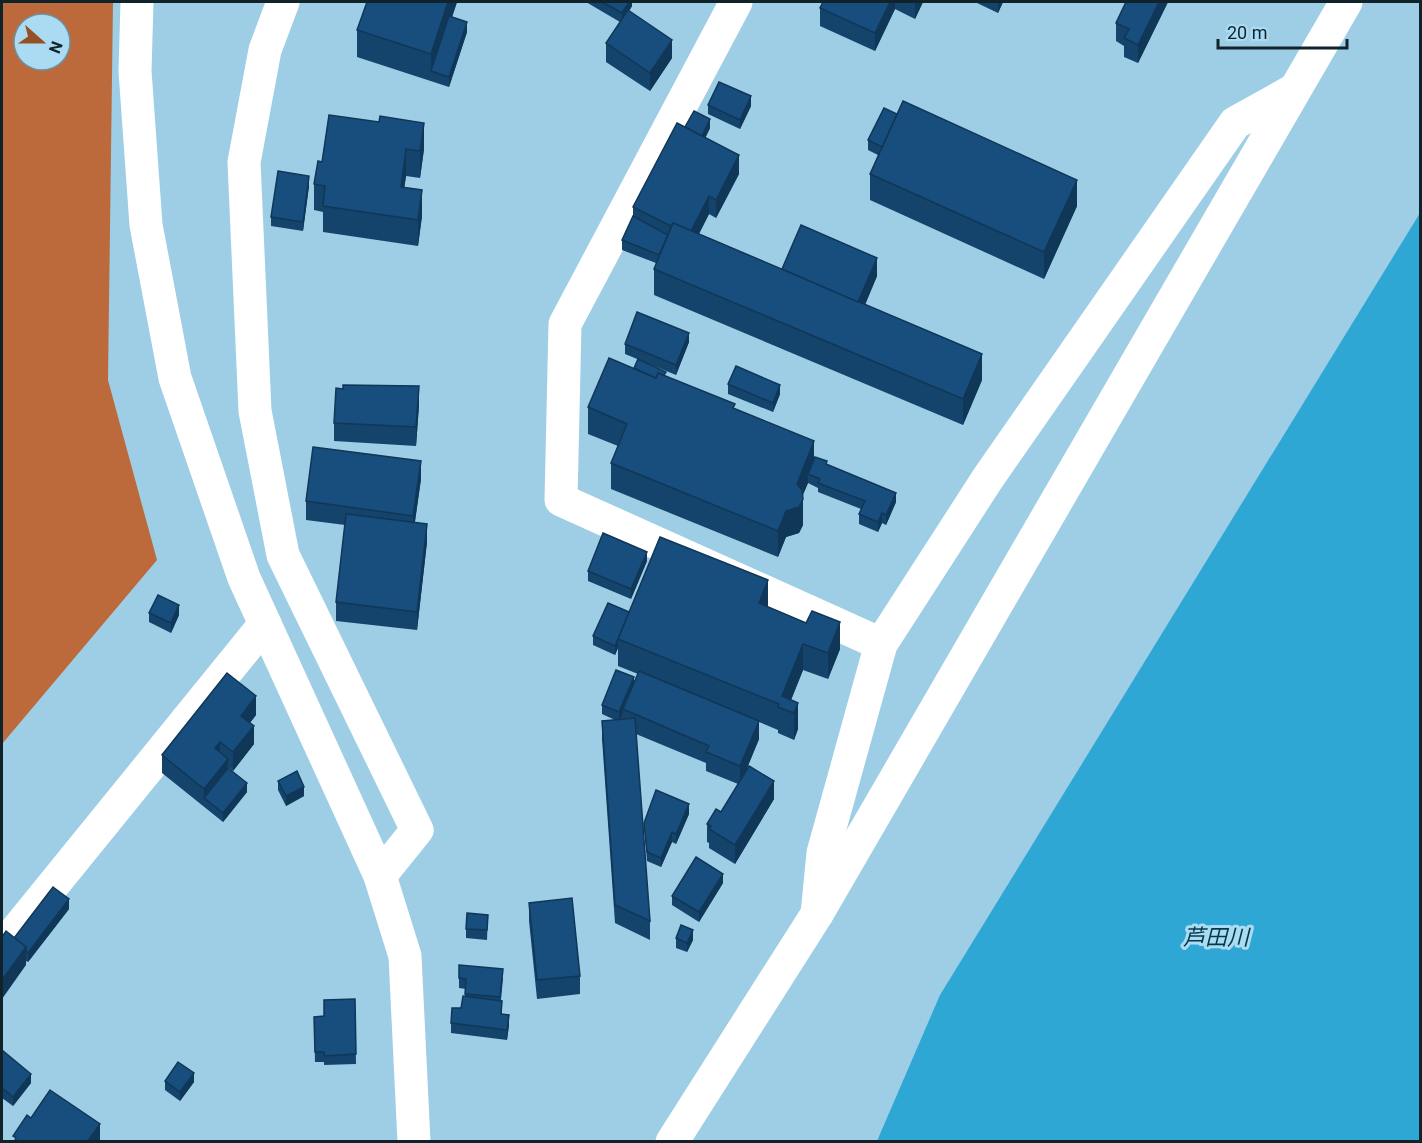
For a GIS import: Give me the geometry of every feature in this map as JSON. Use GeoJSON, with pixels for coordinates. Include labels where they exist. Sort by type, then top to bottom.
{"type":"FeatureCollection","features":[{"type":"Feature","properties":{"kind":"street"},"geometry":{"type":"LineString","coordinates":[[137,2],[135,71],[146,225],[173,366],[244,578],[380,876],[405,956],[414,1142]]}},
{"type":"Feature","properties":{"kind":"street"},"geometry":{"type":"LineString","coordinates":[[284,2],[265,50],[244,162],[255,411],[283,555],[417,830],[380,876]]}},
{"type":"Feature","properties":{"kind":"street"},"geometry":{"type":"LineString","coordinates":[[736,2],[565,324],[561,500],[881,644]]}},
{"type":"Feature","properties":{"kind":"street"},"geometry":{"type":"LineString","coordinates":[[672,1142],[817,914],[1346,2]]}},
{"type":"Feature","properties":{"kind":"street"},"geometry":{"type":"LineString","coordinates":[[817,914],[823,853],[881,644],[988,478],[1235,123],[1294,90]]}},
{"type":"Feature","properties":{"kind":"street"},"geometry":{"type":"LineString","coordinates":[[2,948],[265,624]]}},
{"type":"Feature","properties":{"kind":"shaded area"},"geometry":{"type":"Polygon","coordinates":[[[2,2],[113,2],[108,380],[157,560],[2,744],[2,2]]]}},
{"type":"Feature","properties":{"kind":"water","name":"芦田川"},"geometry":{"type":"Polygon","coordinates":[[[1420,213],[1420,1141],[877,1141],[940,995],[1420,213]]]}},
{"type":"Feature","properties":{"kind":"building"},"geometry":{"type":"Polygon","coordinates":[[[367,2],[448,2],[431,54],[357,30],[367,2]]]}},
{"type":"Feature","properties":{"kind":"building"},"geometry":{"type":"Polygon","coordinates":[[[602,2],[629,2],[622,13],[602,2]]]}},
{"type":"Feature","properties":{"kind":"building"},"geometry":{"type":"Polygon","coordinates":[[[823,2],[890,2],[875,33],[820,8],[823,2]]]}},
{"type":"Feature","properties":{"kind":"building"},"geometry":{"type":"Polygon","coordinates":[[[1126,2],[1159,2],[1138,45],[1124,38],[1129,29],[1116,23],[1126,2]]]}},
{"type":"Feature","properties":{"kind":"building"},"geometry":{"type":"Polygon","coordinates":[[[628,10],[672,40],[650,73],[606,43],[628,10]]]}},
{"type":"Feature","properties":{"kind":"building"},"geometry":{"type":"Polygon","coordinates":[[[449,16],[467,22],[449,77],[431,71],[449,16]]]}},
{"type":"Feature","properties":{"kind":"building"},"geometry":{"type":"Polygon","coordinates":[[[719,82],[751,96],[740,120],[708,105],[719,82]]]}},
{"type":"Feature","properties":{"kind":"building"},"geometry":{"type":"Polygon","coordinates":[[[903,101],[1077,180],[1044,252],[870,174],[903,101]]]}},
{"type":"Feature","properties":{"kind":"building"},"geometry":{"type":"Polygon","coordinates":[[[884,108],[897,114],[882,147],[868,140],[884,108]]]}},
{"type":"Feature","properties":{"kind":"building"},"geometry":{"type":"Polygon","coordinates":[[[694,111],[710,119],[702,136],[685,127],[694,111]]]}},
{"type":"Feature","properties":{"kind":"building"},"geometry":{"type":"Polygon","coordinates":[[[329,115],[379,122],[380,116],[424,123],[420,151],[406,149],[401,187],[422,190],[418,220],[323,206],[325,186],[314,184],[318,161],[322,162],[329,115]]]}},
{"type":"Feature","properties":{"kind":"building"},"geometry":{"type":"Polygon","coordinates":[[[677,123],[739,155],[716,200],[709,196],[691,231],[673,223],[671,226],[633,207],[677,123]]]}},
{"type":"Feature","properties":{"kind":"building"},"geometry":{"type":"Polygon","coordinates":[[[278,171],[309,176],[303,222],[271,217],[278,171]]]}},
{"type":"Feature","properties":{"kind":"building"},"geometry":{"type":"Polygon","coordinates":[[[633,216],[668,235],[659,255],[622,240],[633,216]]]}},
{"type":"Feature","properties":{"kind":"building"},"geometry":{"type":"Polygon","coordinates":[[[673,223],[982,354],[963,399],[654,269],[673,223]]]}},
{"type":"Feature","properties":{"kind":"building"},"geometry":{"type":"Polygon","coordinates":[[[801,225],[877,258],[858,302],[782,269],[801,225]]]}},
{"type":"Feature","properties":{"kind":"building"},"geometry":{"type":"Polygon","coordinates":[[[637,312],[689,333],[676,365],[625,344],[637,312]]]}},
{"type":"Feature","properties":{"kind":"building"},"geometry":{"type":"Polygon","coordinates":[[[609,358],[656,378],[658,373],[735,404],[733,408],[814,441],[797,484],[802,490],[803,499],[799,507],[786,511],[778,531],[611,463],[627,424],[588,407],[609,358]]]}},
{"type":"Feature","properties":{"kind":"building"},"geometry":{"type":"Polygon","coordinates":[[[638,359],[666,372],[664,375],[658,373],[656,378],[634,368],[638,359]]]}},
{"type":"Feature","properties":{"kind":"building"},"geometry":{"type":"Polygon","coordinates":[[[736,366],[780,385],[773,403],[728,384],[736,366]]]}},
{"type":"Feature","properties":{"kind":"building"},"geometry":{"type":"Polygon","coordinates":[[[343,385],[419,386],[416,427],[334,423],[336,388],[343,389],[343,385]]]}},
{"type":"Feature","properties":{"kind":"building"},"geometry":{"type":"Polygon","coordinates":[[[313,447],[421,461],[413,516],[306,501],[313,447]]]}},
{"type":"Feature","properties":{"kind":"building"},"geometry":{"type":"Polygon","coordinates":[[[815,457],[827,461],[826,464],[896,493],[886,515],[882,513],[878,522],[859,514],[865,501],[818,483],[820,479],[808,474],[815,457]]]}},
{"type":"Feature","properties":{"kind":"building"},"geometry":{"type":"Polygon","coordinates":[[[346,514],[427,524],[417,612],[336,602],[346,514]]]}},
{"type":"Feature","properties":{"kind":"building"},"geometry":{"type":"Polygon","coordinates":[[[603,533],[647,552],[631,589],[588,571],[603,533]]]}},
{"type":"Feature","properties":{"kind":"building"},"geometry":{"type":"Polygon","coordinates":[[[660,537],[768,580],[759,603],[806,623],[812,611],[840,622],[828,653],[803,644],[782,696],[798,703],[794,713],[778,707],[779,704],[618,639],[660,537]]]}},
{"type":"Feature","properties":{"kind":"building"},"geometry":{"type":"Polygon","coordinates":[[[158,595],[179,605],[171,623],[149,613],[158,595]]]}},
{"type":"Feature","properties":{"kind":"building"},"geometry":{"type":"Polygon","coordinates":[[[608,603],[629,612],[615,646],[593,636],[608,603]]]}},
{"type":"Feature","properties":{"kind":"building"},"geometry":{"type":"Polygon","coordinates":[[[616,670],[634,677],[619,712],[602,705],[616,670]]]}},
{"type":"Feature","properties":{"kind":"building"},"geometry":{"type":"Polygon","coordinates":[[[639,671],[759,721],[740,766],[706,752],[709,746],[623,709],[639,671]]]}},
{"type":"Feature","properties":{"kind":"building"},"geometry":{"type":"Polygon","coordinates":[[[227,673],[256,696],[241,716],[254,726],[233,752],[220,742],[215,748],[228,759],[204,789],[162,755],[227,673]]]}},
{"type":"Feature","properties":{"kind":"building"},"geometry":{"type":"Polygon","coordinates":[[[635,718],[650,921],[615,905],[602,721],[635,718]]]}},
{"type":"Feature","properties":{"kind":"building"},"geometry":{"type":"Polygon","coordinates":[[[749,766],[774,781],[735,845],[709,829],[711,826],[707,824],[716,809],[721,812],[749,766]]]}},
{"type":"Feature","properties":{"kind":"building"},"geometry":{"type":"Polygon","coordinates":[[[228,768],[247,783],[223,813],[204,798],[228,768]]]}},
{"type":"Feature","properties":{"kind":"building"},"geometry":{"type":"Polygon","coordinates":[[[297,771],[304,787],[286,796],[278,781],[297,771]]]}},
{"type":"Feature","properties":{"kind":"building"},"geometry":{"type":"Polygon","coordinates":[[[656,790],[689,804],[676,834],[672,832],[661,858],[647,852],[644,823],[656,790]]]}},
{"type":"Feature","properties":{"kind":"building"},"geometry":{"type":"Polygon","coordinates":[[[696,857],[723,874],[699,912],[672,896],[696,857]]]}},
{"type":"Feature","properties":{"kind":"building"},"geometry":{"type":"Polygon","coordinates":[[[53,887],[69,899],[28,953],[26,947],[14,938],[53,887]]]}},
{"type":"Feature","properties":{"kind":"building"},"geometry":{"type":"Polygon","coordinates":[[[572,898],[580,976],[537,980],[529,903],[572,898]]]}},
{"type":"Feature","properties":{"kind":"building"},"geometry":{"type":"Polygon","coordinates":[[[467,913],[488,915],[487,930],[466,929],[467,913]]]}},
{"type":"Feature","properties":{"kind":"building"},"geometry":{"type":"Polygon","coordinates":[[[681,925],[693,930],[687,943],[676,938],[681,925]]]}},
{"type":"Feature","properties":{"kind":"building"},"geometry":{"type":"Polygon","coordinates":[[[6,931],[26,947],[2,980],[2,937],[6,931]]]}},
{"type":"Feature","properties":{"kind":"building"},"geometry":{"type":"Polygon","coordinates":[[[459,965],[503,969],[500,997],[465,994],[466,979],[459,978],[459,965]]]}},
{"type":"Feature","properties":{"kind":"building"},"geometry":{"type":"Polygon","coordinates":[[[463,996],[502,1001],[501,1014],[509,1015],[507,1030],[451,1023],[452,1008],[461,1008],[463,996]]]}},
{"type":"Feature","properties":{"kind":"building"},"geometry":{"type":"Polygon","coordinates":[[[355,999],[356,1054],[324,1056],[324,1052],[315,1052],[314,1017],[324,1016],[324,1000],[355,999]]]}},
{"type":"Feature","properties":{"kind":"building"},"geometry":{"type":"Polygon","coordinates":[[[2,1050],[31,1074],[13,1097],[2,1088],[2,1050]]]}},
{"type":"Feature","properties":{"kind":"building"},"geometry":{"type":"Polygon","coordinates":[[[178,1062],[194,1073],[180,1092],[165,1081],[178,1062]]]}},
{"type":"Feature","properties":{"kind":"building"},"geometry":{"type":"Polygon","coordinates":[[[50,1090],[100,1124],[87,1142],[14,1142],[16,1138],[13,1136],[27,1115],[31,1118],[50,1090]]]}}]}
